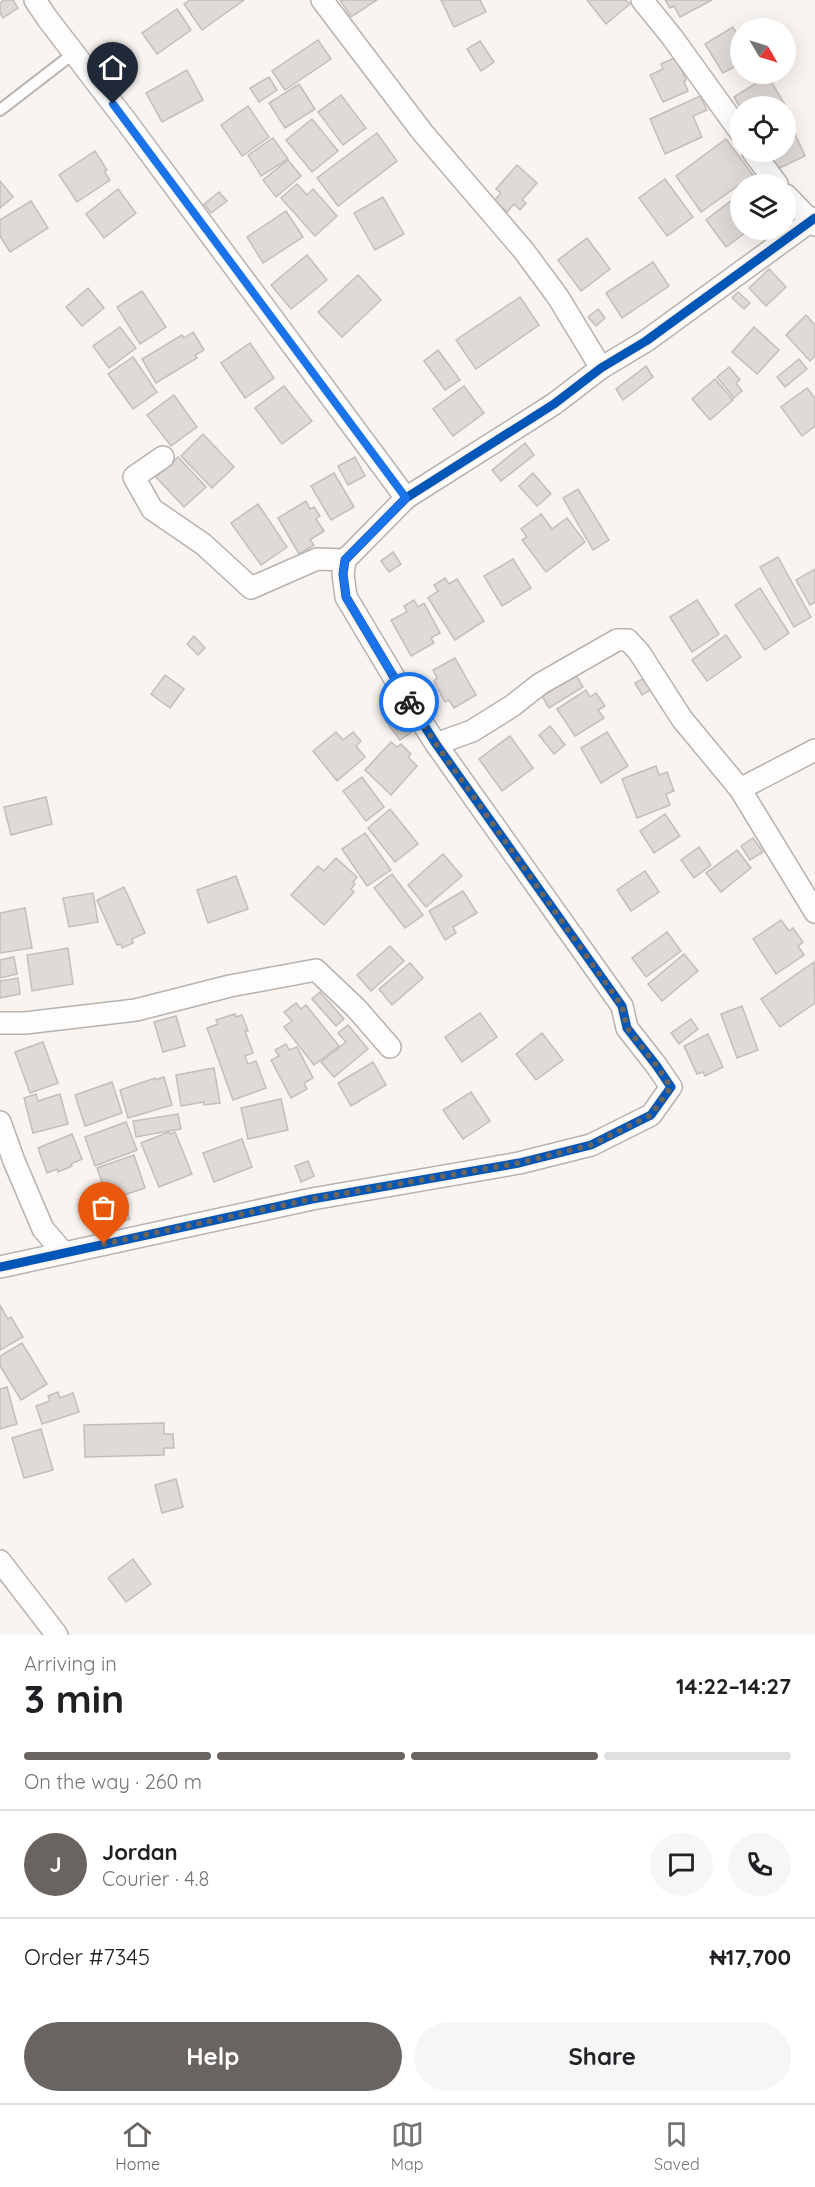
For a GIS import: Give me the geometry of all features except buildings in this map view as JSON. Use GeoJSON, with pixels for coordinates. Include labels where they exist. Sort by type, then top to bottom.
{"type":"FeatureCollection","features":[{"type":"Feature","properties":{"kind":"street"},"geometry":{"type":"LineString","coordinates":[[35,0],[406,498]]}},
{"type":"Feature","properties":{"kind":"street"},"geometry":{"type":"LineString","coordinates":[[321,0],[423,133],[525,251],[558,297],[601,368]]}},
{"type":"Feature","properties":{"kind":"street"},"geometry":{"type":"LineString","coordinates":[[642,0],[672,37],[730,118]]}},
{"type":"Feature","properties":{"kind":"street"},"geometry":{"type":"LineString","coordinates":[[0,1267],[312,1199],[519,1163],[591,1145],[651,1115],[671,1087],[627,1028],[622,1006],[436,744],[346,597],[343,574],[345,560],[406,498],[554,404],[601,368],[646,341],[813,222],[796,205]]}},
{"type":"Feature","properties":{"kind":"street"},"geometry":{"type":"LineString","coordinates":[[163,457],[134,477],[152,509],[203,544],[251,588],[317,559],[345,560]]}},
{"type":"Feature","properties":{"kind":"street"},"geometry":{"type":"LineString","coordinates":[[436,744],[472,731],[512,706],[540,684],[617,640],[628,640],[639,652],[682,719],[740,789],[815,912]]}},
{"type":"Feature","properties":{"kind":"street"},"geometry":{"type":"LineString","coordinates":[[740,789],[815,750]]}},
{"type":"Feature","properties":{"kind":"street"},"geometry":{"type":"LineString","coordinates":[[0,1023],[25,1023],[136,1010],[230,986],[316,970],[357,1008],[390,1047]]}},
{"type":"Feature","properties":{"kind":"street"},"geometry":{"type":"LineString","coordinates":[[0,1122],[43,1229],[63,1252]]}},
{"type":"Feature","properties":{"kind":"street"},"geometry":{"type":"LineString","coordinates":[[0,1561],[57,1635]]}},
{"type":"Feature","properties":{"kind":"lane"},"geometry":{"type":"LineString","coordinates":[[0,110],[74,53]]}},
{"type":"Feature","properties":{"kind":"cycle path"},"geometry":{"type":"LineString","coordinates":[[0,1267],[312,1199],[519,1163],[591,1145],[651,1115],[671,1087],[627,1028],[622,1006],[436,744],[404,694],[346,597],[343,574],[345,560],[406,498],[554,404],[601,368],[646,341],[815,218]]}},
{"type":"Feature","properties":{"kind":"way so far"},"geometry":{"type":"LineString","coordinates":[[104,1244],[312,1199],[519,1163],[591,1145],[651,1115],[671,1087],[627,1028],[622,1006],[436,744],[409,702]]}},
{"type":"Feature","properties":{"kind":"route"},"geometry":{"type":"LineString","coordinates":[[113,104],[406,498],[345,560],[343,574],[346,597],[409,702]]}}]}
